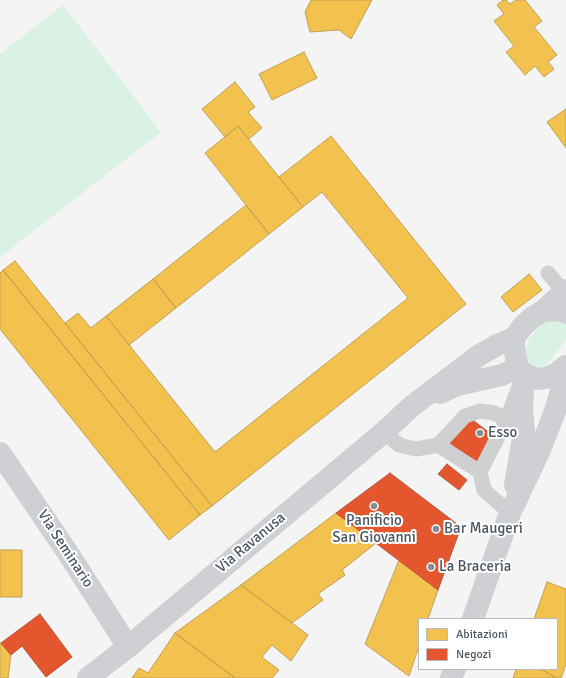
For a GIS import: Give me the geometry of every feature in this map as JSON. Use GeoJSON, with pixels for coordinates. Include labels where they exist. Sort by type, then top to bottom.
{"type":"FeatureCollection","features":[{"type":"Feature","properties":{"kind":"street"},"geometry":{"type":"LineString","coordinates":[[412,406],[478,356],[497,345],[514,338],[523,326],[543,311],[565,291]]}},
{"type":"Feature","properties":{"kind":"street"},"geometry":{"type":"LineString","coordinates":[[543,311],[559,310],[566,313]]}},
{"type":"Feature","properties":{"kind":"street"},"geometry":{"type":"LineString","coordinates":[[510,513],[524,433],[521,370],[514,348],[514,338]]}},
{"type":"Feature","properties":{"kind":"street"},"geometry":{"type":"LineString","coordinates":[[412,406],[458,385],[521,370],[535,378],[546,378],[557,373],[566,366]]}},
{"type":"Feature","properties":{"kind":"street"},"geometry":{"type":"LineString","coordinates":[[473,618],[510,513],[540,450],[566,374]]}},
{"type":"Feature","properties":{"kind":"street","name":"Via Ravanusa"},"geometry":{"type":"LineString","coordinates":[[88,678],[128,647],[384,432],[412,406]]}},
{"type":"Feature","properties":{"kind":"street","name":"Via Seminario"},"geometry":{"type":"LineString","coordinates":[[0,453],[70,556],[128,647]]}},
{"type":"Feature","properties":{"kind":"lane"},"geometry":{"type":"LineString","coordinates":[[548,273],[565,291]]}},
{"type":"Feature","properties":{"kind":"lane"},"geometry":{"type":"LineString","coordinates":[[510,513],[484,490],[480,472],[507,419],[521,370]]}},
{"type":"Feature","properties":{"kind":"lane"},"geometry":{"type":"LineString","coordinates":[[384,432],[399,445],[416,449],[438,444],[465,416],[480,411],[494,413],[507,419],[524,433]]}},
{"type":"Feature","properties":{"kind":"lane"},"geometry":{"type":"LineString","coordinates":[[438,444],[480,472]]}},
{"type":"Feature","properties":{"kind":"green space"},"geometry":{"type":"Polygon","coordinates":[[[63,5],[161,132],[0,257],[0,54],[63,5]]]}},
{"type":"Feature","properties":{"kind":"green space"},"geometry":{"type":"Polygon","coordinates":[[[551,320],[559,321],[566,325],[566,340],[548,363],[537,367],[527,358],[526,350],[528,341],[541,324],[551,320]]]}},
{"type":"Feature","properties":{"kind":"building: Abitazioni"},"geometry":{"type":"Polygon","coordinates":[[[311,0],[372,0],[351,39],[339,30],[310,32],[305,12],[311,0]]]}},
{"type":"Feature","properties":{"kind":"building: Abitazioni"},"geometry":{"type":"Polygon","coordinates":[[[503,0],[506,0],[510,4],[516,0],[525,0],[542,21],[534,27],[557,55],[548,62],[554,69],[544,77],[535,66],[525,75],[506,52],[514,46],[494,21],[504,14],[497,5],[503,0]]]}},
{"type":"Feature","properties":{"kind":"building: Abitazioni"},"geometry":{"type":"Polygon","coordinates":[[[304,52],[317,78],[272,100],[259,74],[304,52]]]}},
{"type":"Feature","properties":{"kind":"building: Abitazioni"},"geometry":{"type":"Polygon","coordinates":[[[235,82],[255,107],[248,112],[262,128],[249,139],[238,126],[225,137],[202,109],[235,82]]]}},
{"type":"Feature","properties":{"kind":"building: Abitazioni"},"geometry":{"type":"Polygon","coordinates":[[[566,109],[566,148],[547,122],[566,109]]]}},
{"type":"Feature","properties":{"kind":"building: Abitazioni"},"geometry":{"type":"Polygon","coordinates":[[[238,126],[303,207],[269,234],[205,153],[238,126]]]}},
{"type":"Feature","properties":{"kind":"building: Abitazioni"},"geometry":{"type":"Polygon","coordinates":[[[331,136],[466,304],[212,506],[65,323],[78,313],[91,328],[106,316],[215,452],[408,298],[322,192],[303,207],[279,177],[331,136]]]}},
{"type":"Feature","properties":{"kind":"building: Abitazioni"},"geometry":{"type":"Polygon","coordinates":[[[246,205],[269,234],[176,308],[153,279],[246,205]]]}},
{"type":"Feature","properties":{"kind":"building: Abitazioni"},"geometry":{"type":"Polygon","coordinates":[[[15,261],[212,506],[200,515],[3,270],[15,261]]]}},
{"type":"Feature","properties":{"kind":"building: Abitazioni"},"geometry":{"type":"Polygon","coordinates":[[[3,270],[200,515],[169,540],[0,329],[0,273],[3,270]]]}},
{"type":"Feature","properties":{"kind":"building: Abitazioni"},"geometry":{"type":"Polygon","coordinates":[[[529,274],[542,290],[513,312],[501,297],[529,274]]]}},
{"type":"Feature","properties":{"kind":"building: Abitazioni"},"geometry":{"type":"Polygon","coordinates":[[[153,279],[176,308],[129,345],[106,316],[153,279]]]}},
{"type":"Feature","properties":{"kind":"building: Abitazioni"},"geometry":{"type":"Polygon","coordinates":[[[336,513],[376,543],[342,570],[345,575],[318,594],[323,600],[292,623],[241,585],[336,513]]]}},
{"type":"Feature","properties":{"kind":"building: Abitazioni"},"geometry":{"type":"Polygon","coordinates":[[[0,550],[22,550],[22,597],[0,597],[0,550]]]}},
{"type":"Feature","properties":{"kind":"building: Abitazioni"},"geometry":{"type":"Polygon","coordinates":[[[399,560],[438,590],[428,618],[418,618],[418,649],[409,676],[365,644],[399,560]]]}},
{"type":"Feature","properties":{"kind":"building: Abitazioni"},"geometry":{"type":"Polygon","coordinates":[[[547,582],[566,589],[566,664],[561,678],[556,678],[543,670],[558,670],[558,618],[534,618],[547,582]]]}},
{"type":"Feature","properties":{"kind":"building: Abitazioni"},"geometry":{"type":"Polygon","coordinates":[[[241,585],[308,635],[291,661],[272,645],[262,657],[279,670],[272,678],[235,678],[175,633],[241,585]]]}},
{"type":"Feature","properties":{"kind":"building: Abitazioni"},"geometry":{"type":"Polygon","coordinates":[[[175,633],[235,678],[132,678],[139,668],[148,673],[175,633]]]}},
{"type":"Feature","properties":{"kind":"building: Abitazioni"},"geometry":{"type":"Polygon","coordinates":[[[0,643],[11,655],[8,678],[0,678],[0,643]]]}},
{"type":"Feature","properties":{"kind":"building: Abitazioni"},"geometry":{"type":"Polygon","coordinates":[[[516,670],[543,670],[556,678],[513,678],[516,670]]]}},
{"type":"Feature","properties":{"kind":"building: Negozi"},"geometry":{"type":"Polygon","coordinates":[[[470,418],[495,437],[476,463],[450,443],[470,418]]]}},
{"type":"Feature","properties":{"kind":"building: Negozi"},"geometry":{"type":"Polygon","coordinates":[[[447,464],[467,480],[459,490],[438,474],[447,464]]]}},
{"type":"Feature","properties":{"kind":"building: Negozi"},"geometry":{"type":"Polygon","coordinates":[[[390,473],[461,527],[438,590],[336,513],[390,473]]]}},
{"type":"Feature","properties":{"kind":"building: Negozi"},"geometry":{"type":"Polygon","coordinates":[[[40,614],[72,657],[46,677],[22,646],[11,655],[1,643],[40,614]]]}},
{"type":"Feature","properties":{"kind":"place","name":"Esso"},"geometry":{"type":"Point","coordinates":[480,433]}},
{"type":"Feature","properties":{"kind":"place","name":"Panificio San Giovanni"},"geometry":{"type":"Point","coordinates":[374,506]}},
{"type":"Feature","properties":{"kind":"place","name":"Bar Maugeri"},"geometry":{"type":"Point","coordinates":[436,529]}},
{"type":"Feature","properties":{"kind":"place","name":"La Braceria"},"geometry":{"type":"Point","coordinates":[431,567]}}]}
